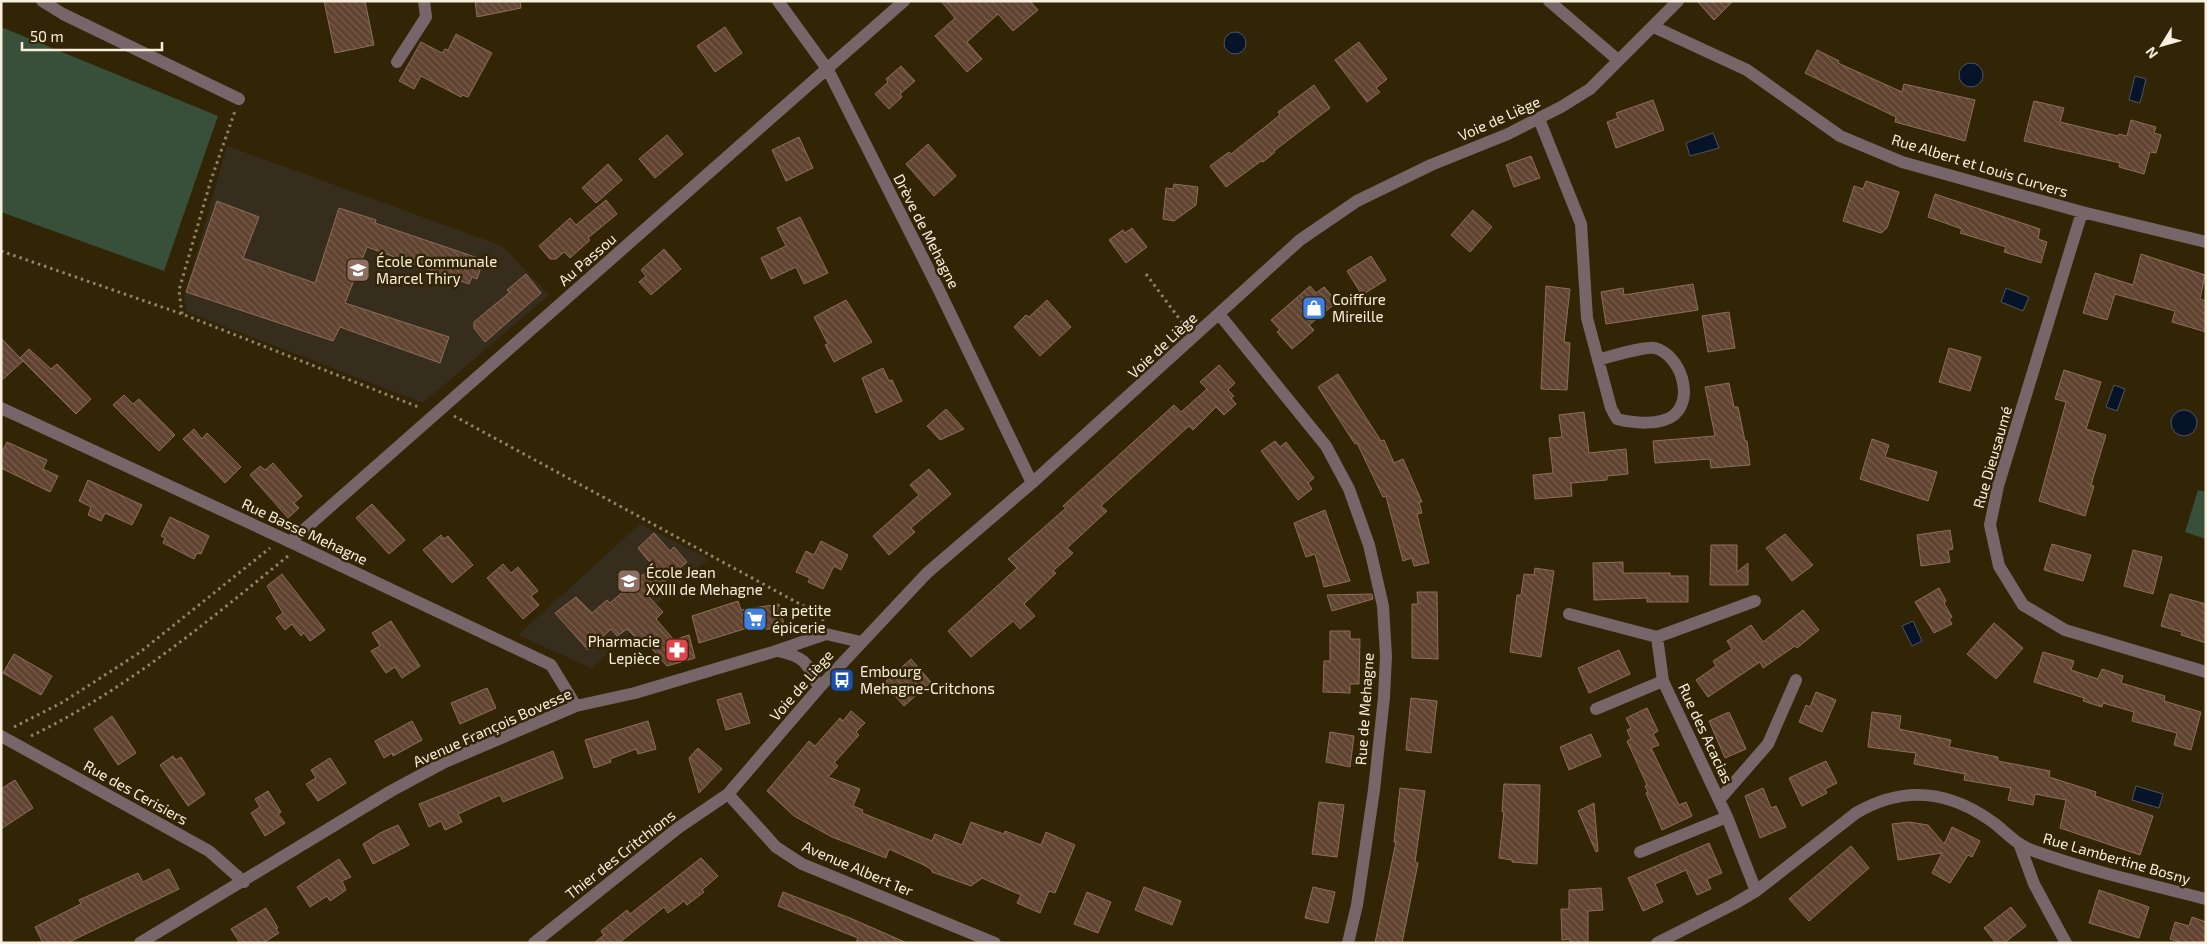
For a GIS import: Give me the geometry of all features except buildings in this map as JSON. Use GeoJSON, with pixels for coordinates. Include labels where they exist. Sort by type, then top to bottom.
{"type":"FeatureCollection","features":[{"type":"Feature","properties":{"kind":"street"},"geometry":{"type":"LineString","coordinates":[[42,1],[62,14],[239,99]]}},
{"type":"Feature","properties":{"kind":"street"},"geometry":{"type":"LineString","coordinates":[[398,62],[426,17],[424,1]]}},
{"type":"Feature","properties":{"kind":"street","name":"Drève de Mehagne"},"geometry":{"type":"LineString","coordinates":[[778,1],[828,70],[938,286],[1032,483]]}},
{"type":"Feature","properties":{"kind":"street","name":"Au Passou"},"geometry":{"type":"LineString","coordinates":[[291,542],[904,1]]}},
{"type":"Feature","properties":{"kind":"street"},"geometry":{"type":"LineString","coordinates":[[1549,1],[1618,60]]}},
{"type":"Feature","properties":{"kind":"street","name":"Voie de Liège"},"geometry":{"type":"LineString","coordinates":[[728,794],[819,688],[927,573],[1032,483],[1300,240],[1357,201],[1431,165],[1539,119],[1590,89],[1678,1]]}},
{"type":"Feature","properties":{"kind":"street","name":"Rue Albert et Louis Curvers"},"geometry":{"type":"LineString","coordinates":[[1654,27],[1747,70],[1840,136],[1902,162],[2082,212],[2206,242]]}},
{"type":"Feature","properties":{"kind":"street"},"geometry":{"type":"LineString","coordinates":[[1539,119],[1582,224],[1587,318],[1598,360],[1611,408],[1617,419],[1630,422],[1664,420],[1673,415],[1681,406],[1684,393],[1681,375],[1674,362],[1666,354],[1654,348],[1598,360]]}},
{"type":"Feature","properties":{"kind":"street","name":"Rue Dieusaumé"},"geometry":{"type":"LineString","coordinates":[[2082,212],[1998,486],[1990,525],[2000,566],[2023,605],[2065,630],[2206,672]]}},
{"type":"Feature","properties":{"kind":"street","name":"Rue de Mehagne"},"geometry":{"type":"LineString","coordinates":[[1219,314],[1326,446],[1349,489],[1369,545],[1383,606],[1386,656],[1384,697],[1371,809],[1348,943]]}},
{"type":"Feature","properties":{"kind":"street","name":"Rue Basse Mehagne"},"geometry":{"type":"LineString","coordinates":[[1,408],[551,665],[576,706]]}},
{"type":"Feature","properties":{"kind":"street"},"geometry":{"type":"LineString","coordinates":[[1569,614],[1658,637],[1755,601]]}},
{"type":"Feature","properties":{"kind":"street"},"geometry":{"type":"LineString","coordinates":[[826,634],[861,642]]}},
{"type":"Feature","properties":{"kind":"street","name":"Avenue François Bovesse"},"geometry":{"type":"LineString","coordinates":[[140,943],[244,882],[392,790],[437,766],[576,706],[635,693],[826,634]]}},
{"type":"Feature","properties":{"kind":"street","name":"Rue des Acacias"},"geometry":{"type":"LineString","coordinates":[[1658,637],[1663,681],[1727,818],[1756,891]]}},
{"type":"Feature","properties":{"kind":"street"},"geometry":{"type":"LineString","coordinates":[[776,651],[796,655],[812,670],[819,688]]}},
{"type":"Feature","properties":{"kind":"street","name":"Rue des Acacias"},"geometry":{"type":"LineString","coordinates":[[1719,800],[1768,744],[1796,680]]}},
{"type":"Feature","properties":{"kind":"street","name":"Rue des Acacias"},"geometry":{"type":"LineString","coordinates":[[1596,709],[1663,681]]}},
{"type":"Feature","properties":{"kind":"street","name":"Rue des Cerisiers"},"geometry":{"type":"LineString","coordinates":[[7,738],[209,851],[244,882]]}},
{"type":"Feature","properties":{"kind":"street","name":"Thier des Critchions"},"geometry":{"type":"LineString","coordinates":[[534,943],[678,828],[728,794]]}},
{"type":"Feature","properties":{"kind":"street","name":"Avenue Albert 1er"},"geometry":{"type":"LineString","coordinates":[[728,794],[776,847],[802,864],[995,943]]}},
{"type":"Feature","properties":{"kind":"street","name":"Rue Lambertine Bosny"},"geometry":{"type":"LineString","coordinates":[[1756,891],[1844,822],[1873,803],[1893,796],[1912,794],[1937,796],[1962,804],[1994,823],[2020,846],[2053,858],[2206,900]]}},
{"type":"Feature","properties":{"kind":"street"},"geometry":{"type":"LineString","coordinates":[[1640,852],[1727,818]]}},
{"type":"Feature","properties":{"kind":"street","name":"Rue Lambertine Bosny"},"geometry":{"type":"LineString","coordinates":[[2020,846],[2034,884],[2066,943]]}},
{"type":"Feature","properties":{"kind":"street"},"geometry":{"type":"LineString","coordinates":[[1657,943],[1756,891]]}},
{"type":"Feature","properties":{"kind":"path"},"geometry":{"type":"LineString","coordinates":[[182,314],[178,290],[211,180],[239,99]]}},
{"type":"Feature","properties":{"kind":"path"},"geometry":{"type":"LineString","coordinates":[[1,251],[182,314],[424,410],[433,402],[440,409],[822,616],[826,634]]}},
{"type":"Feature","properties":{"kind":"path"},"geometry":{"type":"LineString","coordinates":[[1146,274],[1193,338]]}},
{"type":"Feature","properties":{"kind":"path"},"geometry":{"type":"LineString","coordinates":[[7,738],[49,727],[164,654],[291,542]]}},
{"type":"Feature","properties":{"kind":"path"},"geometry":{"type":"LineString","coordinates":[[7,738],[139,653],[291,542]]}},
{"type":"Feature","properties":{"kind":"shaded area","name":"École Communale Marcel Thiry"},"geometry":{"type":"Polygon","coordinates":[[[227,146],[502,246],[549,295],[423,403],[187,312],[184,298],[227,146]]]}},
{"type":"Feature","properties":{"kind":"shaded area","name":"École Jean XXIII de Mehagne"},"geometry":{"type":"Polygon","coordinates":[[[640,524],[709,559],[627,629],[630,633],[591,668],[518,635],[640,524]]]}},
{"type":"Feature","properties":{"kind":"green space"},"geometry":{"type":"Polygon","coordinates":[[[1,27],[218,116],[164,271],[1,212],[1,27]]]}},
{"type":"Feature","properties":{"kind":"green space"},"geometry":{"type":"Polygon","coordinates":[[[2198,490],[2206,492],[2206,539],[2185,532],[2198,490]]]}},
{"type":"Feature","properties":{"kind":"water"},"geometry":{"type":"Polygon","coordinates":[[[1235,32],[1243,35],[1246,43],[1243,51],[1235,54],[1227,51],[1224,43],[1227,35],[1235,32]]]}},
{"type":"Feature","properties":{"kind":"water"},"geometry":{"type":"Polygon","coordinates":[[[1971,63],[1979,67],[1983,75],[1979,83],[1971,87],[1963,83],[1959,75],[1963,67],[1971,63]]]}},
{"type":"Feature","properties":{"kind":"water"},"geometry":{"type":"Polygon","coordinates":[[[2135,76],[2146,79],[2140,103],[2129,100],[2135,76]]]}},
{"type":"Feature","properties":{"kind":"water"},"geometry":{"type":"Polygon","coordinates":[[[1713,133],[1719,148],[1690,156],[1686,143],[1713,133]]]}},
{"type":"Feature","properties":{"kind":"water"},"geometry":{"type":"Polygon","coordinates":[[[2006,288],[2029,297],[2023,311],[2001,302],[2006,288]]]}},
{"type":"Feature","properties":{"kind":"water"},"geometry":{"type":"Polygon","coordinates":[[[2114,385],[2125,389],[2117,411],[2106,407],[2114,385]]]}},
{"type":"Feature","properties":{"kind":"water"},"geometry":{"type":"Polygon","coordinates":[[[2184,410],[2193,414],[2197,423],[2193,432],[2184,436],[2175,432],[2171,423],[2175,414],[2184,410]]]}},
{"type":"Feature","properties":{"kind":"water"},"geometry":{"type":"Polygon","coordinates":[[[1913,621],[1922,641],[1912,646],[1902,626],[1913,621]]]}},
{"type":"Feature","properties":{"kind":"water"},"geometry":{"type":"Polygon","coordinates":[[[2136,786],[2163,794],[2159,808],[2132,800],[2136,786]]]}},
{"type":"Feature","properties":{"kind":"place","name":"École Communale Marcel Thiry"},"geometry":{"type":"Point","coordinates":[358,270]}},
{"type":"Feature","properties":{"kind":"place","name":"Coiffure Mireille"},"geometry":{"type":"Point","coordinates":[1314,308]}},
{"type":"Feature","properties":{"kind":"place","name":"École Jean XXIII de Mehagne"},"geometry":{"type":"Point","coordinates":[629,581]}},
{"type":"Feature","properties":{"kind":"place","name":"La petite épicerie"},"geometry":{"type":"Point","coordinates":[755,619]}},
{"type":"Feature","properties":{"kind":"place","name":"Pharmacie Lepièce"},"geometry":{"type":"Point","coordinates":[677,650]}},
{"type":"Feature","properties":{"kind":"place","name":"Embourg Mehagne-Critchons"},"geometry":{"type":"Point","coordinates":[842,680]}}]}
